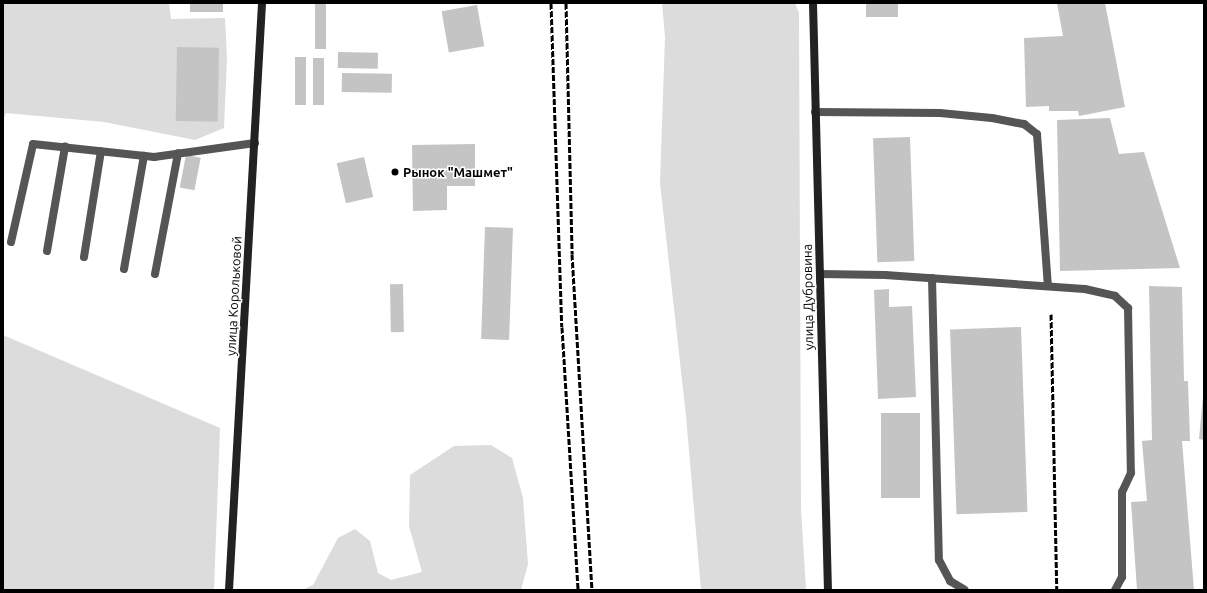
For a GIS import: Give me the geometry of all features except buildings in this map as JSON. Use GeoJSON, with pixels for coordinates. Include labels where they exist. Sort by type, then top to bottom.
{"type":"FeatureCollection","features":[{"type":"Feature","properties":{"kind":"main road","name":"улица Корольковой"},"geometry":{"type":"LineString","coordinates":[[229,590],[262,3]]}},
{"type":"Feature","properties":{"kind":"main road","name":"улица Дубровина"},"geometry":{"type":"LineString","coordinates":[[812,3],[828,590]]}},
{"type":"Feature","properties":{"kind":"lane"},"geometry":{"type":"LineString","coordinates":[[815,112],[940,113],[992,118],[1024,124],[1037,134],[1048,286]]}},
{"type":"Feature","properties":{"kind":"lane"},"geometry":{"type":"LineString","coordinates":[[12,242],[33,144],[144,156],[178,154],[255,143]]}},
{"type":"Feature","properties":{"kind":"lane"},"geometry":{"type":"LineString","coordinates":[[47,251],[65,147]]}},
{"type":"Feature","properties":{"kind":"lane"},"geometry":{"type":"LineString","coordinates":[[84,257],[101,151]]}},
{"type":"Feature","properties":{"kind":"lane"},"geometry":{"type":"LineString","coordinates":[[155,274],[178,154]]}},
{"type":"Feature","properties":{"kind":"lane"},"geometry":{"type":"LineString","coordinates":[[124,269],[144,156]]}},
{"type":"Feature","properties":{"kind":"lane"},"geometry":{"type":"LineString","coordinates":[[820,274],[932,278],[1085,289],[1115,296],[1128,308],[1131,473],[1122,492],[1122,578],[1115,590]]}},
{"type":"Feature","properties":{"kind":"lane"},"geometry":{"type":"LineString","coordinates":[[932,278],[939,560],[950,581],[965,590]]}},
{"type":"Feature","properties":{"kind":"shaded area"},"geometry":{"type":"Polygon","coordinates":[[[3,3],[169,3],[171,19],[225,18],[227,58],[224,128],[195,140],[104,122],[6,113],[3,120],[3,3]]]}},
{"type":"Feature","properties":{"kind":"shaded area"},"geometry":{"type":"Polygon","coordinates":[[[662,3],[795,3],[799,13],[801,509],[806,590],[701,590],[686,416],[660,183],[665,37],[662,3]]]}},
{"type":"Feature","properties":{"kind":"shaded area"},"geometry":{"type":"Polygon","coordinates":[[[3,335],[220,428],[214,590],[3,590],[3,335]]]}},
{"type":"Feature","properties":{"kind":"shaded area"},"geometry":{"type":"Polygon","coordinates":[[[491,445],[512,458],[523,498],[528,564],[521,590],[302,590],[313,585],[338,538],[355,529],[370,541],[378,573],[391,580],[422,572],[409,526],[410,475],[454,446],[491,445]]]}},
{"type":"Feature","properties":{"kind":"railway"},"geometry":{"type":"LineString","coordinates":[[551,3],[562,327],[578,590]]}},
{"type":"Feature","properties":{"kind":"railway"},"geometry":{"type":"LineString","coordinates":[[566,3],[572,254],[592,590]]}},
{"type":"Feature","properties":{"kind":"railway"},"geometry":{"type":"LineString","coordinates":[[1051,314],[1057,590]]}},
{"type":"Feature","properties":{"kind":"place","name":"Рынок \"Машмет\""},"geometry":{"type":"Point","coordinates":[395,172]}}]}
